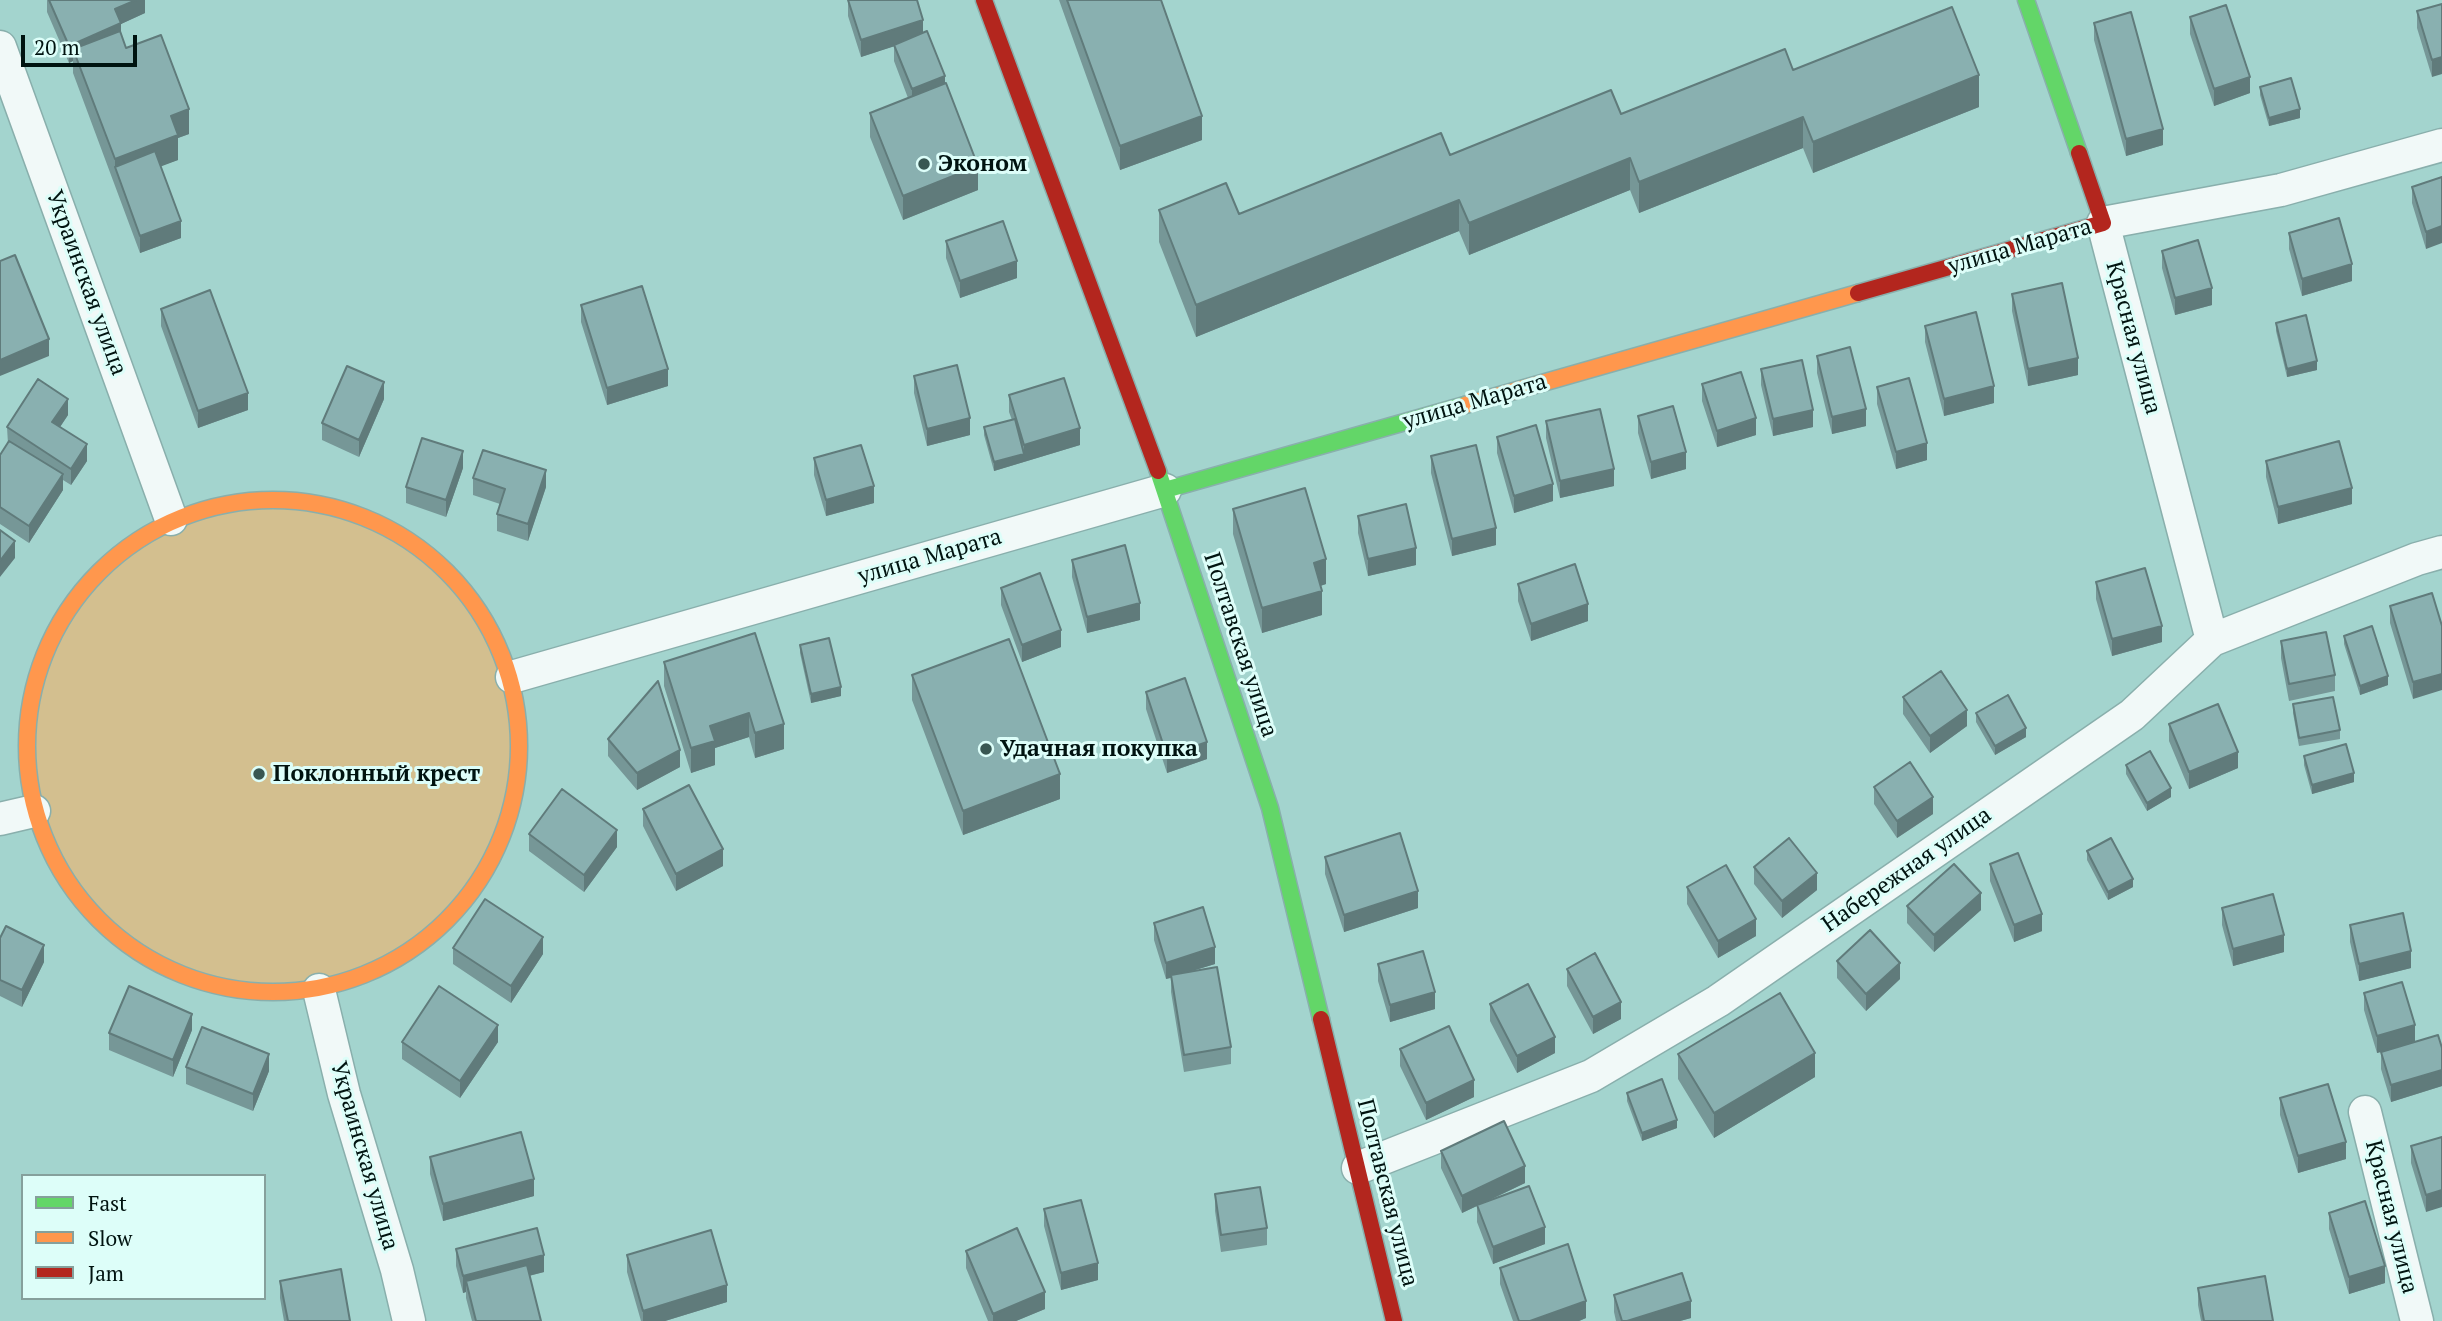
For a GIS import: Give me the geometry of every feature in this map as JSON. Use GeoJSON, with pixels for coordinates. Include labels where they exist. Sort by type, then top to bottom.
{"type":"FeatureCollection","features":[{"type":"Feature","properties":{"kind":"street","name":"Полтавская улица"},"geometry":{"type":"LineString","coordinates":[[984,0],[1165,490],[1270,808],[1357,1168],[1389,1319]]}},
{"type":"Feature","properties":{"kind":"street","name":"Красная улица"},"geometry":{"type":"LineString","coordinates":[[2026,0],[2103,223],[2212,640]]}},
{"type":"Feature","properties":{"kind":"street","name":"Украинская улица"},"geometry":{"type":"LineString","coordinates":[[0,47],[171,519]]}},
{"type":"Feature","properties":{"kind":"street","name":"улица Марата"},"geometry":{"type":"LineString","coordinates":[[512,677],[2103,223],[2281,190],[2442,145]]}},
{"type":"Feature","properties":{"kind":"street"},"geometry":{"type":"LineString","coordinates":[[253,498],[278,500],[338,506],[415,541],[475,601],[512,677],[522,759],[503,840],[460,910],[396,962],[319,990],[245,993],[174,974],[112,934],[64,879],[34,811],[26,742],[37,673],[67,610],[97,574],[113,557],[171,519],[253,498]]}},
{"type":"Feature","properties":{"kind":"street","name":"Набережная улица"},"geometry":{"type":"LineString","coordinates":[[1357,1168],[1591,1076],[1718,1001],[2132,715],[2212,640],[2417,559],[2442,552]]}},
{"type":"Feature","properties":{"kind":"street"},"geometry":{"type":"LineString","coordinates":[[0,819],[34,811]]}},
{"type":"Feature","properties":{"kind":"street","name":"Украинская улица"},"geometry":{"type":"LineString","coordinates":[[319,990],[344,1094],[397,1270],[409,1321]]}},
{"type":"Feature","properties":{"kind":"street","name":"Красная улица"},"geometry":{"type":"LineString","coordinates":[[2365,1112],[2417,1321]]}},
{"type":"Feature","properties":{"kind":"shaded area"},"geometry":{"type":"Polygon","coordinates":[[[273,500],[321,504],[367,518],[410,541],[447,572],[478,609],[501,652],[515,698],[519,746],[515,794],[501,840],[478,883],[447,920],[410,951],[367,974],[321,988],[273,992],[225,988],[179,974],[136,951],[99,920],[68,883],[45,840],[31,794],[27,746],[31,698],[45,652],[68,609],[99,572],[136,541],[179,518],[225,504],[273,500]]]}},
{"type":"Feature","properties":{"kind":"building"},"geometry":{"type":"Polygon","coordinates":[[[49,0],[136,0],[115,9],[121,23],[69,46],[49,0]]]}},
{"type":"Feature","properties":{"kind":"building"},"geometry":{"type":"Polygon","coordinates":[[[848,0],[917,0],[923,20],[861,40],[848,0]]]}},
{"type":"Feature","properties":{"kind":"building"},"geometry":{"type":"Polygon","coordinates":[[[1067,0],[1161,0],[1202,116],[1120,146],[1067,0]]]}},
{"type":"Feature","properties":{"kind":"building"},"geometry":{"type":"Polygon","coordinates":[[[2442,4],[2442,57],[2432,60],[2417,11],[2442,4]]]}},
{"type":"Feature","properties":{"kind":"building"},"geometry":{"type":"Polygon","coordinates":[[[2226,5],[2250,77],[2214,89],[2190,17],[2226,5]]]}},
{"type":"Feature","properties":{"kind":"building"},"geometry":{"type":"Polygon","coordinates":[[[1952,7],[1979,75],[1813,142],[1803,117],[1639,182],[1630,158],[1469,223],[1459,200],[1196,305],[1159,210],[1226,183],[1239,214],[1441,133],[1450,155],[1611,90],[1621,114],[1785,49],[1793,70],[1952,7]]]}},
{"type":"Feature","properties":{"kind":"building"},"geometry":{"type":"Polygon","coordinates":[[[2131,12],[2163,129],[2126,139],[2094,23],[2131,12]]]}},
{"type":"Feature","properties":{"kind":"building"},"geometry":{"type":"Polygon","coordinates":[[[120,31],[126,48],[161,35],[189,109],[171,116],[178,135],[115,159],[73,49],[120,31]]]}},
{"type":"Feature","properties":{"kind":"building"},"geometry":{"type":"Polygon","coordinates":[[[927,31],[945,76],[912,89],[894,45],[927,31]]]}},
{"type":"Feature","properties":{"kind":"building"},"geometry":{"type":"Polygon","coordinates":[[[2291,78],[2300,109],[2269,118],[2260,87],[2291,78]]]}},
{"type":"Feature","properties":{"kind":"building","name":"Эконом"},"geometry":{"type":"Polygon","coordinates":[[[946,83],[978,166],[903,196],[870,113],[946,83]]]}},
{"type":"Feature","properties":{"kind":"building"},"geometry":{"type":"Polygon","coordinates":[[[155,151],[181,221],[140,236],[115,167],[155,151]]]}},
{"type":"Feature","properties":{"kind":"building"},"geometry":{"type":"Polygon","coordinates":[[[2442,177],[2442,226],[2426,232],[2412,187],[2442,177]]]}},
{"type":"Feature","properties":{"kind":"building"},"geometry":{"type":"Polygon","coordinates":[[[2339,218],[2352,264],[2302,279],[2289,233],[2339,218]]]}},
{"type":"Feature","properties":{"kind":"building"},"geometry":{"type":"Polygon","coordinates":[[[1003,221],[1017,261],[960,281],[946,241],[1003,221]]]}},
{"type":"Feature","properties":{"kind":"building"},"geometry":{"type":"Polygon","coordinates":[[[2198,240],[2212,288],[2175,298],[2162,251],[2198,240]]]}},
{"type":"Feature","properties":{"kind":"building"},"geometry":{"type":"Polygon","coordinates":[[[15,255],[49,339],[0,360],[0,261],[15,255]]]}},
{"type":"Feature","properties":{"kind":"building"},"geometry":{"type":"Polygon","coordinates":[[[2062,283],[2078,358],[2028,369],[2012,294],[2062,283]]]}},
{"type":"Feature","properties":{"kind":"building"},"geometry":{"type":"Polygon","coordinates":[[[642,286],[668,369],[607,388],[581,305],[642,286]]]}},
{"type":"Feature","properties":{"kind":"building"},"geometry":{"type":"Polygon","coordinates":[[[210,290],[248,393],[198,411],[161,309],[210,290]]]}},
{"type":"Feature","properties":{"kind":"building"},"geometry":{"type":"Polygon","coordinates":[[[1976,312],[1994,386],[1944,399],[1925,326],[1976,312]]]}},
{"type":"Feature","properties":{"kind":"building"},"geometry":{"type":"Polygon","coordinates":[[[2306,315],[2317,361],[2287,369],[2276,323],[2306,315]]]}},
{"type":"Feature","properties":{"kind":"building"},"geometry":{"type":"Polygon","coordinates":[[[1850,347],[1866,409],[1832,417],[1817,356],[1850,347]]]}},
{"type":"Feature","properties":{"kind":"building"},"geometry":{"type":"Polygon","coordinates":[[[1802,360],[1813,410],[1773,419],[1761,369],[1802,360]]]}},
{"type":"Feature","properties":{"kind":"building"},"geometry":{"type":"Polygon","coordinates":[[[957,365],[970,418],[927,429],[914,376],[957,365]]]}},
{"type":"Feature","properties":{"kind":"building"},"geometry":{"type":"Polygon","coordinates":[[[347,366],[384,382],[359,440],[322,423],[347,366]]]}},
{"type":"Feature","properties":{"kind":"building"},"geometry":{"type":"Polygon","coordinates":[[[1741,372],[1756,418],[1717,431],[1702,384],[1741,372]]]}},
{"type":"Feature","properties":{"kind":"building"},"geometry":{"type":"Polygon","coordinates":[[[1064,378],[1080,428],[1024,445],[1009,395],[1064,378]]]}},
{"type":"Feature","properties":{"kind":"building"},"geometry":{"type":"Polygon","coordinates":[[[1909,378],[1927,443],[1896,452],[1877,387],[1909,378]]]}},
{"type":"Feature","properties":{"kind":"building"},"geometry":{"type":"Polygon","coordinates":[[[38,379],[68,399],[52,422],[87,444],[71,469],[7,427],[38,379]]]}},
{"type":"Feature","properties":{"kind":"building"},"geometry":{"type":"Polygon","coordinates":[[[1673,406],[1686,452],[1651,462],[1638,416],[1673,406]]]}},
{"type":"Feature","properties":{"kind":"building"},"geometry":{"type":"Polygon","coordinates":[[[1600,409],[1614,469],[1560,481],[1546,421],[1600,409]]]}},
{"type":"Feature","properties":{"kind":"building"},"geometry":{"type":"Polygon","coordinates":[[[1015,419],[1024,454],[994,462],[984,427],[1015,419]]]}},
{"type":"Feature","properties":{"kind":"building"},"geometry":{"type":"Polygon","coordinates":[[[1536,425],[1553,484],[1514,496],[1497,437],[1536,425]]]}},
{"type":"Feature","properties":{"kind":"building"},"geometry":{"type":"Polygon","coordinates":[[[422,438],[463,451],[446,500],[406,487],[422,438]]]}},
{"type":"Feature","properties":{"kind":"building"},"geometry":{"type":"Polygon","coordinates":[[[9,441],[63,474],[29,526],[0,507],[0,455],[9,441]]]}},
{"type":"Feature","properties":{"kind":"building"},"geometry":{"type":"Polygon","coordinates":[[[2339,441],[2352,488],[2278,507],[2266,461],[2339,441]]]}},
{"type":"Feature","properties":{"kind":"building"},"geometry":{"type":"Polygon","coordinates":[[[861,445],[874,486],[826,500],[814,458],[861,445]]]}},
{"type":"Feature","properties":{"kind":"building"},"geometry":{"type":"Polygon","coordinates":[[[1476,445],[1496,528],[1452,539],[1431,456],[1476,445]]]}},
{"type":"Feature","properties":{"kind":"building"},"geometry":{"type":"Polygon","coordinates":[[[483,450],[546,470],[528,524],[497,514],[505,489],[473,478],[483,450]]]}},
{"type":"Feature","properties":{"kind":"building"},"geometry":{"type":"Polygon","coordinates":[[[1305,488],[1326,559],[1314,563],[1322,591],[1262,608],[1233,509],[1305,488]]]}},
{"type":"Feature","properties":{"kind":"building"},"geometry":{"type":"Polygon","coordinates":[[[1406,504],[1416,548],[1368,559],[1358,516],[1406,504]]]}},
{"type":"Feature","properties":{"kind":"building"},"geometry":{"type":"Polygon","coordinates":[[[0,530],[15,541],[0,561],[0,530]]]}},
{"type":"Feature","properties":{"kind":"building"},"geometry":{"type":"Polygon","coordinates":[[[1125,545],[1140,603],[1087,617],[1072,560],[1125,545]]]}},
{"type":"Feature","properties":{"kind":"building"},"geometry":{"type":"Polygon","coordinates":[[[1575,564],[1588,604],[1531,624],[1518,584],[1575,564]]]}},
{"type":"Feature","properties":{"kind":"building"},"geometry":{"type":"Polygon","coordinates":[[[2145,568],[2162,626],[2112,639],[2096,582],[2145,568]]]}},
{"type":"Feature","properties":{"kind":"building"},"geometry":{"type":"Polygon","coordinates":[[[1040,573],[1061,630],[1022,645],[1001,588],[1040,573]]]}},
{"type":"Feature","properties":{"kind":"building"},"geometry":{"type":"Polygon","coordinates":[[[2432,593],[2442,626],[2442,674],[2413,682],[2390,606],[2432,593]]]}},
{"type":"Feature","properties":{"kind":"building"},"geometry":{"type":"Polygon","coordinates":[[[2372,626],[2388,676],[2360,686],[2344,636],[2372,626]]]}},
{"type":"Feature","properties":{"kind":"building"},"geometry":{"type":"Polygon","coordinates":[[[2326,632],[2335,675],[2289,684],[2281,641],[2326,632]]]}},
{"type":"Feature","properties":{"kind":"building"},"geometry":{"type":"Polygon","coordinates":[[[755,633],[784,724],[755,733],[749,713],[710,726],[715,741],[691,748],[664,662],[755,633]]]}},
{"type":"Feature","properties":{"kind":"building"},"geometry":{"type":"Polygon","coordinates":[[[829,638],[841,687],[811,694],[800,645],[829,638]]]}},
{"type":"Feature","properties":{"kind":"building","name":"Удачная покупка"},"geometry":{"type":"Polygon","coordinates":[[[1009,639],[1060,774],[963,811],[912,675],[1009,639]]]}},
{"type":"Feature","properties":{"kind":"building"},"geometry":{"type":"Polygon","coordinates":[[[1941,671],[1967,710],[1930,736],[1903,697],[1941,671]]]}},
{"type":"Feature","properties":{"kind":"building"},"geometry":{"type":"Polygon","coordinates":[[[1185,678],[1207,742],[1167,756],[1146,692],[1185,678]]]}},
{"type":"Feature","properties":{"kind":"building"},"geometry":{"type":"Polygon","coordinates":[[[658,681],[680,750],[637,773],[608,739],[658,681]]]}},
{"type":"Feature","properties":{"kind":"building"},"geometry":{"type":"Polygon","coordinates":[[[2008,695],[2026,728],[1995,746],[1976,713],[2008,695]]]}},
{"type":"Feature","properties":{"kind":"building"},"geometry":{"type":"Polygon","coordinates":[[[2333,697],[2340,730],[2299,738],[2293,704],[2333,697]]]}},
{"type":"Feature","properties":{"kind":"building"},"geometry":{"type":"Polygon","coordinates":[[[2218,704],[2238,752],[2189,772],[2169,724],[2218,704]]]}},
{"type":"Feature","properties":{"kind":"building"},"geometry":{"type":"Polygon","coordinates":[[[2346,744],[2354,773],[2312,785],[2304,756],[2346,744]]]}},
{"type":"Feature","properties":{"kind":"building"},"geometry":{"type":"Polygon","coordinates":[[[2150,751],[2171,788],[2147,803],[2126,765],[2150,751]]]}},
{"type":"Feature","properties":{"kind":"building"},"geometry":{"type":"Polygon","coordinates":[[[1910,762],[1933,797],[1897,821],[1874,787],[1910,762]]]}},
{"type":"Feature","properties":{"kind":"building"},"geometry":{"type":"Polygon","coordinates":[[[689,785],[723,849],[676,874],[643,809],[689,785]]]}},
{"type":"Feature","properties":{"kind":"building"},"geometry":{"type":"Polygon","coordinates":[[[562,789],[617,830],[584,875],[529,834],[562,789]]]}},
{"type":"Feature","properties":{"kind":"building"},"geometry":{"type":"Polygon","coordinates":[[[1400,833],[1418,891],[1344,915],[1325,857],[1400,833]]]}},
{"type":"Feature","properties":{"kind":"building"},"geometry":{"type":"Polygon","coordinates":[[[1789,838],[1817,873],[1782,901],[1754,867],[1789,838]]]}},
{"type":"Feature","properties":{"kind":"building"},"geometry":{"type":"Polygon","coordinates":[[[2111,838],[2133,879],[2108,892],[2087,851],[2111,838]]]}},
{"type":"Feature","properties":{"kind":"building"},"geometry":{"type":"Polygon","coordinates":[[[2018,853],[2042,914],[2014,925],[1990,864],[2018,853]]]}},
{"type":"Feature","properties":{"kind":"building"},"geometry":{"type":"Polygon","coordinates":[[[1954,864],[1981,893],[1934,935],[1907,906],[1954,864]]]}},
{"type":"Feature","properties":{"kind":"building"},"geometry":{"type":"Polygon","coordinates":[[[1726,865],[1756,919],[1718,941],[1687,887],[1726,865]]]}},
{"type":"Feature","properties":{"kind":"building"},"geometry":{"type":"Polygon","coordinates":[[[2273,894],[2284,935],[2233,949],[2222,908],[2273,894]]]}},
{"type":"Feature","properties":{"kind":"building"},"geometry":{"type":"Polygon","coordinates":[[[485,899],[543,937],[511,986],[453,948],[485,899]]]}},
{"type":"Feature","properties":{"kind":"building"},"geometry":{"type":"Polygon","coordinates":[[[1203,907],[1215,947],[1166,963],[1154,923],[1203,907]]]}},
{"type":"Feature","properties":{"kind":"building"},"geometry":{"type":"Polygon","coordinates":[[[2403,913],[2411,951],[2359,964],[2350,925],[2403,913]]]}},
{"type":"Feature","properties":{"kind":"building"},"geometry":{"type":"Polygon","coordinates":[[[6,926],[44,945],[22,990],[0,980],[0,938],[6,926]]]}},
{"type":"Feature","properties":{"kind":"building"},"geometry":{"type":"Polygon","coordinates":[[[1870,930],[1900,963],[1866,994],[1837,961],[1870,930]]]}},
{"type":"Feature","properties":{"kind":"building"},"geometry":{"type":"Polygon","coordinates":[[[1423,951],[1435,992],[1390,1005],[1378,964],[1423,951]]]}},
{"type":"Feature","properties":{"kind":"building"},"geometry":{"type":"Polygon","coordinates":[[[1595,953],[1621,1002],[1593,1017],[1567,969],[1595,953]]]}},
{"type":"Feature","properties":{"kind":"building"},"geometry":{"type":"Polygon","coordinates":[[[1217,967],[1231,1047],[1184,1055],[1171,975],[1217,967]]]}},
{"type":"Feature","properties":{"kind":"building"},"geometry":{"type":"Polygon","coordinates":[[[2402,982],[2415,1025],[2377,1036],[2364,993],[2402,982]]]}},
{"type":"Feature","properties":{"kind":"building"},"geometry":{"type":"Polygon","coordinates":[[[1528,984],[1555,1037],[1517,1056],[1490,1004],[1528,984]]]}},
{"type":"Feature","properties":{"kind":"building"},"geometry":{"type":"Polygon","coordinates":[[[129,986],[192,1014],[173,1060],[109,1033],[129,986]]]}},
{"type":"Feature","properties":{"kind":"building"},"geometry":{"type":"Polygon","coordinates":[[[439,986],[498,1025],[460,1081],[402,1042],[439,986]]]}},
{"type":"Feature","properties":{"kind":"building"},"geometry":{"type":"Polygon","coordinates":[[[1780,993],[1815,1053],[1714,1113],[1678,1054],[1780,993]]]}},
{"type":"Feature","properties":{"kind":"building"},"geometry":{"type":"Polygon","coordinates":[[[1449,1026],[1474,1080],[1426,1103],[1400,1049],[1449,1026]]]}},
{"type":"Feature","properties":{"kind":"building"},"geometry":{"type":"Polygon","coordinates":[[[202,1027],[269,1054],[253,1094],[186,1067],[202,1027]]]}},
{"type":"Feature","properties":{"kind":"building"},"geometry":{"type":"Polygon","coordinates":[[[2438,1035],[2442,1048],[2442,1070],[2391,1085],[2381,1052],[2438,1035]]]}},
{"type":"Feature","properties":{"kind":"building"},"geometry":{"type":"Polygon","coordinates":[[[1662,1079],[1677,1120],[1642,1133],[1627,1093],[1662,1079]]]}},
{"type":"Feature","properties":{"kind":"building"},"geometry":{"type":"Polygon","coordinates":[[[2328,1084],[2346,1142],[2298,1156],[2280,1098],[2328,1084]]]}},
{"type":"Feature","properties":{"kind":"building"},"geometry":{"type":"Polygon","coordinates":[[[1504,1121],[1525,1166],[1462,1196],[1441,1151],[1504,1121]]]}},
{"type":"Feature","properties":{"kind":"building"},"geometry":{"type":"Polygon","coordinates":[[[521,1132],[534,1179],[443,1204],[430,1157],[521,1132]]]}},
{"type":"Feature","properties":{"kind":"building"},"geometry":{"type":"Polygon","coordinates":[[[2442,1137],[2442,1190],[2426,1195],[2411,1146],[2442,1137]]]}},
{"type":"Feature","properties":{"kind":"building"},"geometry":{"type":"Polygon","coordinates":[[[1529,1186],[1545,1227],[1493,1247],[1477,1205],[1529,1186]]]}},
{"type":"Feature","properties":{"kind":"building"},"geometry":{"type":"Polygon","coordinates":[[[1260,1187],[1267,1228],[1221,1235],[1215,1194],[1260,1187]]]}},
{"type":"Feature","properties":{"kind":"building"},"geometry":{"type":"Polygon","coordinates":[[[1081,1200],[1098,1263],[1061,1273],[1044,1209],[1081,1200]]]}},
{"type":"Feature","properties":{"kind":"building"},"geometry":{"type":"Polygon","coordinates":[[[2365,1201],[2385,1266],[2349,1277],[2329,1213],[2365,1201]]]}},
{"type":"Feature","properties":{"kind":"building"},"geometry":{"type":"Polygon","coordinates":[[[537,1228],[544,1255],[463,1276],[456,1249],[537,1228]]]}},
{"type":"Feature","properties":{"kind":"building"},"geometry":{"type":"Polygon","coordinates":[[[1017,1228],[1045,1292],[993,1314],[966,1251],[1017,1228]]]}},
{"type":"Feature","properties":{"kind":"building"},"geometry":{"type":"Polygon","coordinates":[[[711,1230],[727,1285],[643,1311],[627,1255],[711,1230]]]}},
{"type":"Feature","properties":{"kind":"building"},"geometry":{"type":"Polygon","coordinates":[[[1568,1244],[1586,1301],[1530,1321],[1519,1321],[1500,1268],[1568,1244]]]}},
{"type":"Feature","properties":{"kind":"building"},"geometry":{"type":"Polygon","coordinates":[[[527,1265],[541,1321],[476,1321],[466,1281],[527,1265]]]}},
{"type":"Feature","properties":{"kind":"building"},"geometry":{"type":"Polygon","coordinates":[[[341,1269],[350,1321],[288,1321],[280,1281],[341,1269]]]}},
{"type":"Feature","properties":{"kind":"building"},"geometry":{"type":"Polygon","coordinates":[[[1682,1273],[1691,1301],[1622,1321],[1614,1295],[1682,1273]]]}},
{"type":"Feature","properties":{"kind":"building"},"geometry":{"type":"Polygon","coordinates":[[[2265,1276],[2273,1321],[2204,1321],[2198,1288],[2265,1276]]]}},
{"type":"Feature","properties":{"kind":"traffic: fast"},"geometry":{"type":"LineString","coordinates":[[2026,0],[2079,153]]}},
{"type":"Feature","properties":{"kind":"traffic: fast"},"geometry":{"type":"LineString","coordinates":[[1165,490],[1465,405]]}},
{"type":"Feature","properties":{"kind":"traffic: fast"},"geometry":{"type":"LineString","coordinates":[[1158,471],[1270,808],[1321,1019]]}},
{"type":"Feature","properties":{"kind":"traffic: slow"},"geometry":{"type":"LineString","coordinates":[[1465,405],[1858,293]]}},
{"type":"Feature","properties":{"kind":"traffic: slow"},"geometry":{"type":"LineString","coordinates":[[273,500],[321,504],[367,518],[410,541],[447,572],[478,609],[501,652],[515,698],[519,746],[515,794],[501,840],[478,883],[447,920],[410,951],[367,974],[321,988],[273,992],[225,988],[179,974],[136,951],[99,920],[68,883],[45,840],[31,794],[27,746],[31,698],[45,652],[68,609],[99,572],[136,541],[179,518],[225,504],[273,500]]}},
{"type":"Feature","properties":{"kind":"traffic: jam"},"geometry":{"type":"LineString","coordinates":[[984,0],[1158,471]]}},
{"type":"Feature","properties":{"kind":"traffic: jam"},"geometry":{"type":"LineString","coordinates":[[1858,293],[2103,223],[2079,153]]}},
{"type":"Feature","properties":{"kind":"traffic: jam"},"geometry":{"type":"LineString","coordinates":[[1321,1019],[1394,1321]]}},
{"type":"Feature","properties":{"kind":"place","name":"Эконом"},"geometry":{"type":"Point","coordinates":[924,164]}},
{"type":"Feature","properties":{"kind":"place","name":"Удачная покупка"},"geometry":{"type":"Point","coordinates":[986,749]}},
{"type":"Feature","properties":{"kind":"place","name":"Поклонный крест"},"geometry":{"type":"Point","coordinates":[259,774]}}]}
